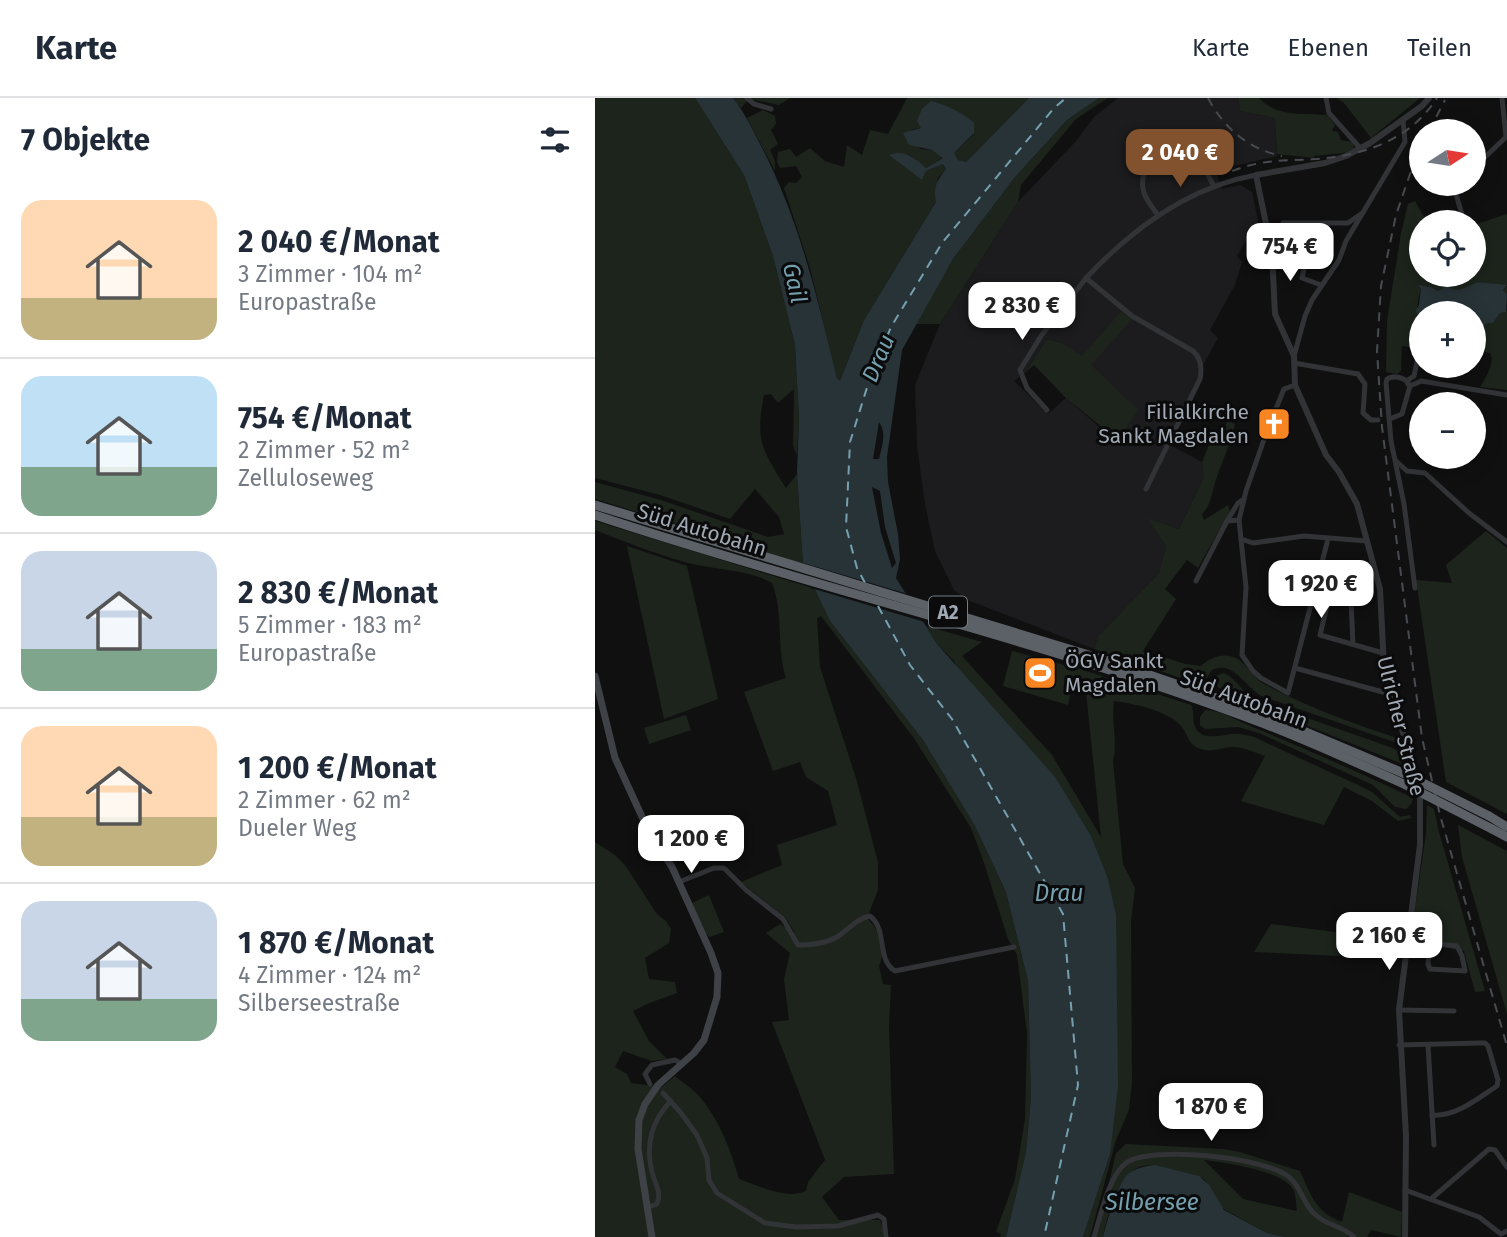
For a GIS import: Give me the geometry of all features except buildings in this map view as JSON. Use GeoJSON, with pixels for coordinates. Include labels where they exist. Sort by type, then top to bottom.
{"type":"FeatureCollection","features":[{"type":"Feature","properties":{"kind":"highway","name":"Süd Autobahn"},"geometry":{"type":"LineString","coordinates":[[595,505],[1115,663],[1268,716],[1403,773],[1507,827]]}},
{"type":"Feature","properties":{"kind":"highway","name":"Süd Autobahn"},"geometry":{"type":"LineString","coordinates":[[595,515],[1121,674],[1264,724],[1406,785],[1507,837]]}},
{"type":"Feature","properties":{"kind":"main road"},"geometry":{"type":"LineString","coordinates":[[595,676],[615,758],[649,832],[672,867],[718,973],[719,984],[713,1014],[704,1040],[658,1085],[645,1104],[639,1120],[638,1149],[652,1237]]}},
{"type":"Feature","properties":{"kind":"street"},"geometry":{"type":"LineString","coordinates":[[747,98],[754,104],[771,109]]}},
{"type":"Feature","properties":{"kind":"street"},"geometry":{"type":"LineString","coordinates":[[1326,98],[1329,113],[1361,149]]}},
{"type":"Feature","properties":{"kind":"street"},"geometry":{"type":"LineString","coordinates":[[1047,410],[1027,387],[1020,370],[1041,336],[1086,278],[1114,248],[1157,214],[1214,186],[1256,175],[1325,163],[1361,149],[1422,106],[1429,98]]}},
{"type":"Feature","properties":{"kind":"street"},"geometry":{"type":"LineString","coordinates":[[1486,156],[1506,134],[1502,98]]}},
{"type":"Feature","properties":{"kind":"street"},"geometry":{"type":"LineString","coordinates":[[1294,360],[1305,316],[1405,142],[1403,120]]}},
{"type":"Feature","properties":{"kind":"street"},"geometry":{"type":"LineString","coordinates":[[1157,214],[1145,198],[1141,187],[1144,173],[1153,164],[1181,158],[1195,161],[1203,166],[1214,186]]}},
{"type":"Feature","properties":{"kind":"street"},"geometry":{"type":"LineString","coordinates":[[1256,175],[1272,253],[1276,314],[1294,360]]}},
{"type":"Feature","properties":{"kind":"street"},"geometry":{"type":"LineString","coordinates":[[1283,223],[1349,223],[1364,211]]}},
{"type":"Feature","properties":{"kind":"street"},"geometry":{"type":"LineString","coordinates":[[1307,255],[1302,278],[1321,285]]}},
{"type":"Feature","properties":{"kind":"street"},"geometry":{"type":"LineString","coordinates":[[1086,278],[1132,316],[1193,351],[1199,358],[1200,379],[1146,489]]}},
{"type":"Feature","properties":{"kind":"street"},"geometry":{"type":"LineString","coordinates":[[1294,360],[1358,374],[1365,384],[1362,411],[1371,420],[1378,420]]}},
{"type":"Feature","properties":{"kind":"street","name":"Ulricher Straße"},"geometry":{"type":"LineString","coordinates":[[1294,360],[1295,385],[1327,455],[1357,504],[1380,589],[1383,653],[1390,694],[1417,778],[1422,816],[1399,1010],[1406,1136],[1405,1237]]}},
{"type":"Feature","properties":{"kind":"street"},"geometry":{"type":"LineString","coordinates":[[1409,385],[1403,379],[1392,377],[1387,379],[1386,383],[1391,441],[1404,504],[1415,588]]}},
{"type":"Feature","properties":{"kind":"street"},"geometry":{"type":"LineString","coordinates":[[1392,418],[1399,416],[1404,410],[1406,394],[1413,378]]}},
{"type":"Feature","properties":{"kind":"street"},"geometry":{"type":"LineString","coordinates":[[1409,385],[1421,381],[1507,395]]}},
{"type":"Feature","properties":{"kind":"street"},"geometry":{"type":"LineString","coordinates":[[1295,385],[1285,390],[1273,413],[1239,520],[1246,602],[1242,655],[1253,671],[1269,684],[1289,693],[1328,540]]}},
{"type":"Feature","properties":{"kind":"street"},"geometry":{"type":"LineString","coordinates":[[1395,460],[1407,471],[1425,473],[1469,513],[1507,542]]}},
{"type":"Feature","properties":{"kind":"street"},"geometry":{"type":"LineString","coordinates":[[1196,581],[1233,509],[1244,499]]}},
{"type":"Feature","properties":{"kind":"street"},"geometry":{"type":"LineString","coordinates":[[1227,521],[1239,520]]}},
{"type":"Feature","properties":{"kind":"street"},"geometry":{"type":"LineString","coordinates":[[1241,538],[1253,543],[1293,537],[1367,541]]}},
{"type":"Feature","properties":{"kind":"street"},"geometry":{"type":"LineString","coordinates":[[1353,644],[1352,601],[1330,594],[1320,635],[1383,653]]}},
{"type":"Feature","properties":{"kind":"street"},"geometry":{"type":"LineString","coordinates":[[1295,668],[1390,694]]}},
{"type":"Feature","properties":{"kind":"street"},"geometry":{"type":"LineString","coordinates":[[679,882],[713,869],[724,868],[746,890],[783,919],[798,945],[820,943],[835,938],[864,917],[870,916],[878,924],[886,963],[895,971],[1014,947]]}},
{"type":"Feature","properties":{"kind":"street"},"geometry":{"type":"LineString","coordinates":[[1406,939],[1457,946],[1465,971],[1430,969],[1430,943]]}},
{"type":"Feature","properties":{"kind":"street"},"geometry":{"type":"LineString","coordinates":[[1399,1010],[1454,1010]]}},
{"type":"Feature","properties":{"kind":"street"},"geometry":{"type":"LineString","coordinates":[[1399,1045],[1485,1043],[1498,1084],[1458,1110],[1446,1115],[1432,1115]]}},
{"type":"Feature","properties":{"kind":"street"},"geometry":{"type":"LineString","coordinates":[[1428,1045],[1434,1145]]}},
{"type":"Feature","properties":{"kind":"street"},"geometry":{"type":"LineString","coordinates":[[650,1084],[645,1074],[652,1065],[675,1060],[682,1064]]}},
{"type":"Feature","properties":{"kind":"street"},"geometry":{"type":"LineString","coordinates":[[646,1208],[657,1204],[659,1196],[650,1164],[651,1136],[668,1097],[697,1135],[708,1158],[709,1180],[717,1193],[734,1205],[765,1223],[796,1227],[838,1226],[878,1214],[884,1219],[885,1237]]}},
{"type":"Feature","properties":{"kind":"street"},"geometry":{"type":"LineString","coordinates":[[1431,1199],[1489,1149],[1495,1150],[1507,1167]]}},
{"type":"Feature","properties":{"kind":"street"},"geometry":{"type":"LineString","coordinates":[[1094,1237],[1112,1185],[1122,1166],[1135,1159],[1168,1155],[1224,1157],[1281,1172],[1295,1183],[1317,1217],[1344,1228],[1354,1237]]}},
{"type":"Feature","properties":{"kind":"street"},"geometry":{"type":"LineString","coordinates":[[1405,1191],[1479,1217],[1500,1234],[1507,1231]]}},
{"type":"Feature","properties":{"kind":"shaded area"},"geometry":{"type":"Polygon","coordinates":[[[595,98],[695,98],[744,175],[773,256],[795,345],[799,418],[797,455],[793,446],[794,389],[778,403],[771,394],[764,395],[760,424],[766,454],[786,488],[797,474],[803,564],[595,499],[595,482],[661,500],[768,537],[784,534],[779,517],[755,489],[730,519],[660,495],[595,478],[595,98]]]}},
{"type":"Feature","properties":{"kind":"shaded area"},"geometry":{"type":"Polygon","coordinates":[[[733,98],[790,98],[779,105],[749,99],[741,108],[733,98]]]}},
{"type":"Feature","properties":{"kind":"shaded area"},"geometry":{"type":"Polygon","coordinates":[[[907,98],[1029,98],[966,162],[958,160],[954,153],[974,134],[921,128],[911,130],[920,149],[932,150],[944,157],[926,168],[908,154],[922,180],[926,171],[943,164],[946,169],[938,178],[936,202],[864,320],[840,381],[837,378],[810,268],[784,188],[789,182],[796,183],[802,177],[796,166],[780,168],[777,162],[778,152],[790,149],[796,157],[810,148],[825,161],[844,167],[847,145],[862,155],[870,130],[888,134],[907,98]]]}},
{"type":"Feature","properties":{"kind":"shaded area"},"geometry":{"type":"Polygon","coordinates":[[[1099,98],[1108,98],[1076,119],[1021,185],[1018,202],[940,324],[914,324],[953,259],[1015,177],[1067,120],[1099,98]]]}},
{"type":"Feature","properties":{"kind":"shaded area"},"geometry":{"type":"Polygon","coordinates":[[[1118,98],[1238,98],[1240,111],[1275,118],[1277,156],[1234,166],[1214,167],[1222,189],[1240,185],[1252,192],[1258,221],[1237,256],[1242,262],[1235,285],[1210,330],[1218,338],[1203,365],[1203,379],[1170,445],[1202,462],[1204,477],[1179,529],[1149,519],[1166,546],[1159,573],[1098,636],[1094,649],[970,601],[954,590],[935,551],[925,504],[917,446],[915,385],[940,324],[1018,202],[1076,141],[1094,117],[1118,98]],[[1121,311],[1082,357],[1062,343],[1047,339],[1025,373],[1014,381],[1048,414],[1066,398],[1103,430],[1090,365],[1131,319],[1121,311]]]}},
{"type":"Feature","properties":{"kind":"shaded area"},"geometry":{"type":"Polygon","coordinates":[[[1238,98],[1259,98],[1282,111],[1327,115],[1335,125],[1332,131],[1338,132],[1341,140],[1353,142],[1354,148],[1344,153],[1314,158],[1277,154],[1275,118],[1240,111],[1238,98]]]}},
{"type":"Feature","properties":{"kind":"shaded area"},"geometry":{"type":"Polygon","coordinates":[[[1337,98],[1420,98],[1371,138],[1337,98]]]}},
{"type":"Feature","properties":{"kind":"shaded area"},"geometry":{"type":"Polygon","coordinates":[[[763,110],[775,116],[776,124],[771,130],[778,144],[770,150],[775,161],[775,171],[747,118],[763,110]]]}},
{"type":"Feature","properties":{"kind":"shaded area"},"geometry":{"type":"Polygon","coordinates":[[[1415,201],[1420,210],[1409,210],[1409,287],[1424,287],[1418,301],[1409,301],[1409,347],[1402,346],[1401,371],[1397,374],[1386,372],[1387,321],[1408,204],[1415,201]]]}},
{"type":"Feature","properties":{"kind":"shaded area"},"geometry":{"type":"Polygon","coordinates":[[[1507,214],[1507,286],[1486,283],[1486,221],[1507,214]]]}},
{"type":"Feature","properties":{"kind":"shaded area"},"geometry":{"type":"Polygon","coordinates":[[[1428,287],[1469,287],[1464,290],[1438,291],[1428,287]]]}},
{"type":"Feature","properties":{"kind":"shaded area"},"geometry":{"type":"Polygon","coordinates":[[[1507,309],[1507,390],[1480,387],[1489,371],[1492,358],[1491,354],[1486,352],[1486,323],[1493,323],[1500,313],[1506,312],[1507,309]]]}},
{"type":"Feature","properties":{"kind":"shaded area"},"geometry":{"type":"Polygon","coordinates":[[[1121,311],[1132,319],[1091,365],[1138,410],[1118,440],[1066,398],[1034,365],[1025,373],[1047,339],[1062,343],[1082,356],[1121,311]]]}},
{"type":"Feature","properties":{"kind":"shaded area"},"geometry":{"type":"Polygon","coordinates":[[[1227,421],[1235,424],[1209,504],[1202,514],[1204,520],[1228,505],[1230,511],[1198,568],[1187,560],[1165,589],[1176,599],[1143,651],[1201,666],[1217,656],[1231,656],[1264,684],[1331,714],[1401,739],[1403,741],[1400,744],[1261,696],[1226,668],[1212,670],[1204,682],[1199,684],[1094,649],[1098,636],[1159,573],[1166,546],[1147,518],[1179,529],[1204,477],[1202,462],[1215,430],[1224,430],[1227,421]]]}},
{"type":"Feature","properties":{"kind":"shaded area"},"geometry":{"type":"Polygon","coordinates":[[[595,521],[816,589],[830,621],[923,740],[975,826],[1006,892],[1028,981],[1031,1097],[1026,1152],[1006,1237],[1000,1237],[1001,1234],[996,1232],[1015,1179],[1025,1119],[1027,1034],[1017,955],[1008,939],[971,828],[913,737],[821,616],[817,618],[820,667],[856,778],[878,862],[878,890],[867,918],[875,928],[882,947],[879,966],[883,984],[891,985],[889,1028],[894,1174],[844,1177],[822,1197],[839,1220],[880,1220],[883,1237],[595,1237],[595,842],[625,865],[657,914],[671,929],[669,943],[645,958],[649,979],[675,982],[677,993],[633,1011],[649,1041],[667,1059],[652,1061],[623,1051],[615,1067],[627,1074],[631,1083],[662,1087],[675,1076],[708,1107],[728,1147],[739,1179],[790,1194],[806,1191],[808,1182],[825,1160],[772,1022],[789,1020],[784,979],[790,953],[766,933],[780,924],[795,933],[786,918],[741,882],[782,865],[777,845],[837,825],[828,791],[806,777],[800,762],[773,771],[744,692],[786,678],[781,654],[778,607],[772,583],[742,572],[688,563],[652,552],[595,530],[595,521]]]}},
{"type":"Feature","properties":{"kind":"shaded area"},"geometry":{"type":"Polygon","coordinates":[[[1486,531],[1507,548],[1507,814],[1446,782],[1416,580],[1452,583],[1446,565],[1486,531]]]}},
{"type":"Feature","properties":{"kind":"shaded area"},"geometry":{"type":"Polygon","coordinates":[[[627,546],[687,566],[718,699],[664,719],[627,546]]]}},
{"type":"Feature","properties":{"kind":"shaded area"},"geometry":{"type":"Polygon","coordinates":[[[926,626],[982,642],[962,656],[1052,755],[1101,837],[1086,692],[1071,690],[1068,705],[1003,686],[1012,651],[1080,669],[1191,705],[1195,727],[1203,735],[1239,734],[1254,737],[1372,792],[1400,817],[1410,815],[1411,818],[1398,821],[1372,801],[1344,787],[1324,825],[1241,801],[1265,756],[1237,747],[1201,749],[1193,745],[1180,725],[1167,716],[1140,706],[1114,701],[1113,761],[1123,864],[1135,888],[1131,921],[1132,1082],[1129,1110],[1116,1140],[1090,1237],[1083,1237],[1110,1154],[954,661],[937,644],[926,626]]]}},
{"type":"Feature","properties":{"kind":"shaded area"},"geometry":{"type":"Polygon","coordinates":[[[1223,673],[1256,700],[1393,748],[1401,754],[1405,765],[1213,685],[1218,675],[1223,673]]]}},
{"type":"Feature","properties":{"kind":"shaded area"},"geometry":{"type":"Polygon","coordinates":[[[1205,710],[1230,717],[1374,780],[1413,798],[1411,804],[1406,809],[1395,807],[1373,785],[1259,733],[1238,727],[1205,729],[1200,725],[1200,717],[1205,710]]]}},
{"type":"Feature","properties":{"kind":"shaded area"},"geometry":{"type":"Polygon","coordinates":[[[686,715],[691,730],[649,744],[644,728],[686,715]]]}},
{"type":"Feature","properties":{"kind":"shaded area"},"geometry":{"type":"Polygon","coordinates":[[[1427,805],[1434,809],[1485,991],[1475,992],[1464,951],[1432,945],[1431,939],[1411,935],[1426,834],[1427,805]]]}},
{"type":"Feature","properties":{"kind":"shaded area"},"geometry":{"type":"Polygon","coordinates":[[[1458,825],[1507,851],[1507,1014],[1462,857],[1458,825]]]}},
{"type":"Feature","properties":{"kind":"shaded area"},"geometry":{"type":"Polygon","coordinates":[[[709,895],[724,932],[710,937],[705,933],[690,904],[709,895]]]}},
{"type":"Feature","properties":{"kind":"shaded area"},"geometry":{"type":"Polygon","coordinates":[[[1271,924],[1343,933],[1340,956],[1254,952],[1271,924]]]}},
{"type":"Feature","properties":{"kind":"shaded area"},"geometry":{"type":"Polygon","coordinates":[[[1126,1144],[1240,1152],[1300,1171],[1320,1208],[1342,1222],[1349,1192],[1402,1212],[1401,1237],[1371,1230],[1367,1237],[1286,1237],[1267,1233],[1222,1208],[1204,1179],[1156,1166],[1144,1166],[1133,1170],[1125,1178],[1113,1201],[1103,1237],[1096,1237],[1116,1153],[1126,1144]],[[1204,1160],[1243,1199],[1297,1211],[1293,1189],[1278,1177],[1238,1165],[1204,1160]]]}},
{"type":"Feature","properties":{"kind":"water","name":"Drau"},"geometry":{"type":"Polygon","coordinates":[[[695,98],[733,98],[754,132],[786,200],[840,381],[864,320],[936,202],[937,184],[946,169],[943,164],[926,171],[922,180],[889,155],[905,154],[926,168],[943,158],[932,150],[909,145],[903,133],[921,128],[917,121],[922,109],[931,101],[954,109],[974,123],[974,133],[954,153],[958,160],[966,162],[1029,98],[1099,98],[1067,120],[1015,177],[953,259],[902,350],[887,457],[888,482],[900,559],[896,578],[937,644],[1055,777],[1091,836],[1108,879],[1116,915],[1118,1086],[1110,1154],[1083,1237],[1006,1237],[1026,1152],[1031,1097],[1028,981],[1006,892],[975,826],[923,740],[830,621],[803,564],[797,474],[799,418],[795,345],[773,256],[744,175],[695,98]],[[879,422],[873,459],[879,459],[882,444],[883,431],[879,422]],[[872,487],[881,533],[892,568],[896,563],[885,527],[880,491],[872,487]]]}},
{"type":"Feature","properties":{"kind":"water"},"geometry":{"type":"Polygon","coordinates":[[[1486,283],[1507,285],[1503,290],[1507,295],[1506,312],[1500,313],[1493,323],[1486,323],[1486,301],[1420,301],[1420,287],[1430,287],[1438,291],[1445,287],[1459,290],[1466,287],[1486,287],[1486,283]]]}},
{"type":"Feature","properties":{"kind":"water","name":"Silbersee"},"geometry":{"type":"Polygon","coordinates":[[[1155,1165],[1199,1176],[1209,1185],[1224,1210],[1267,1233],[1286,1237],[1103,1237],[1124,1179],[1134,1170],[1155,1165]]]}},
{"type":"Feature","properties":{"kind":"pier"},"geometry":{"type":"Polygon","coordinates":[[[800,562],[911,595],[928,623],[811,588],[800,562]]]}},
{"type":"Feature","properties":{"kind":"ferry route"},"geometry":{"type":"LineString","coordinates":[[865,583],[857,568],[846,527],[850,442],[870,378],[891,327],[942,243],[1054,108],[1066,98]]}},
{"type":"Feature","properties":{"kind":"ferry route"},"geometry":{"type":"LineString","coordinates":[[878,606],[910,665],[952,719],[1063,914],[1078,1085],[1044,1237]]}},
{"type":"Feature","properties":{"kind":"railway"},"geometry":{"type":"LineString","coordinates":[[1208,98],[1214,109],[1238,136],[1258,148],[1282,156]]}},
{"type":"Feature","properties":{"kind":"railway"},"geometry":{"type":"LineString","coordinates":[[1232,171],[1264,162],[1335,157],[1369,149],[1385,143],[1414,125],[1437,98]]}},
{"type":"Feature","properties":{"kind":"railway"},"geometry":{"type":"LineString","coordinates":[[1435,119],[1445,100]]}},
{"type":"Feature","properties":{"kind":"railway"},"geometry":{"type":"LineString","coordinates":[[1409,177],[1396,215],[1381,286],[1377,351],[1382,427],[1422,738],[1440,815],[1507,1046]]}},
{"type":"Feature","properties":{"kind":"place","name":"Filialkirche Sankt Magdalen"},"geometry":{"type":"Point","coordinates":[1274,424]}},
{"type":"Feature","properties":{"kind":"place","name":"ÖGV Sankt Magdalen"},"geometry":{"type":"Point","coordinates":[1040,673]}},
{"type":"Feature","properties":{"kind":"water label","name":"Gail"},"geometry":{"type":"Point","coordinates":[795,283]}}]}
